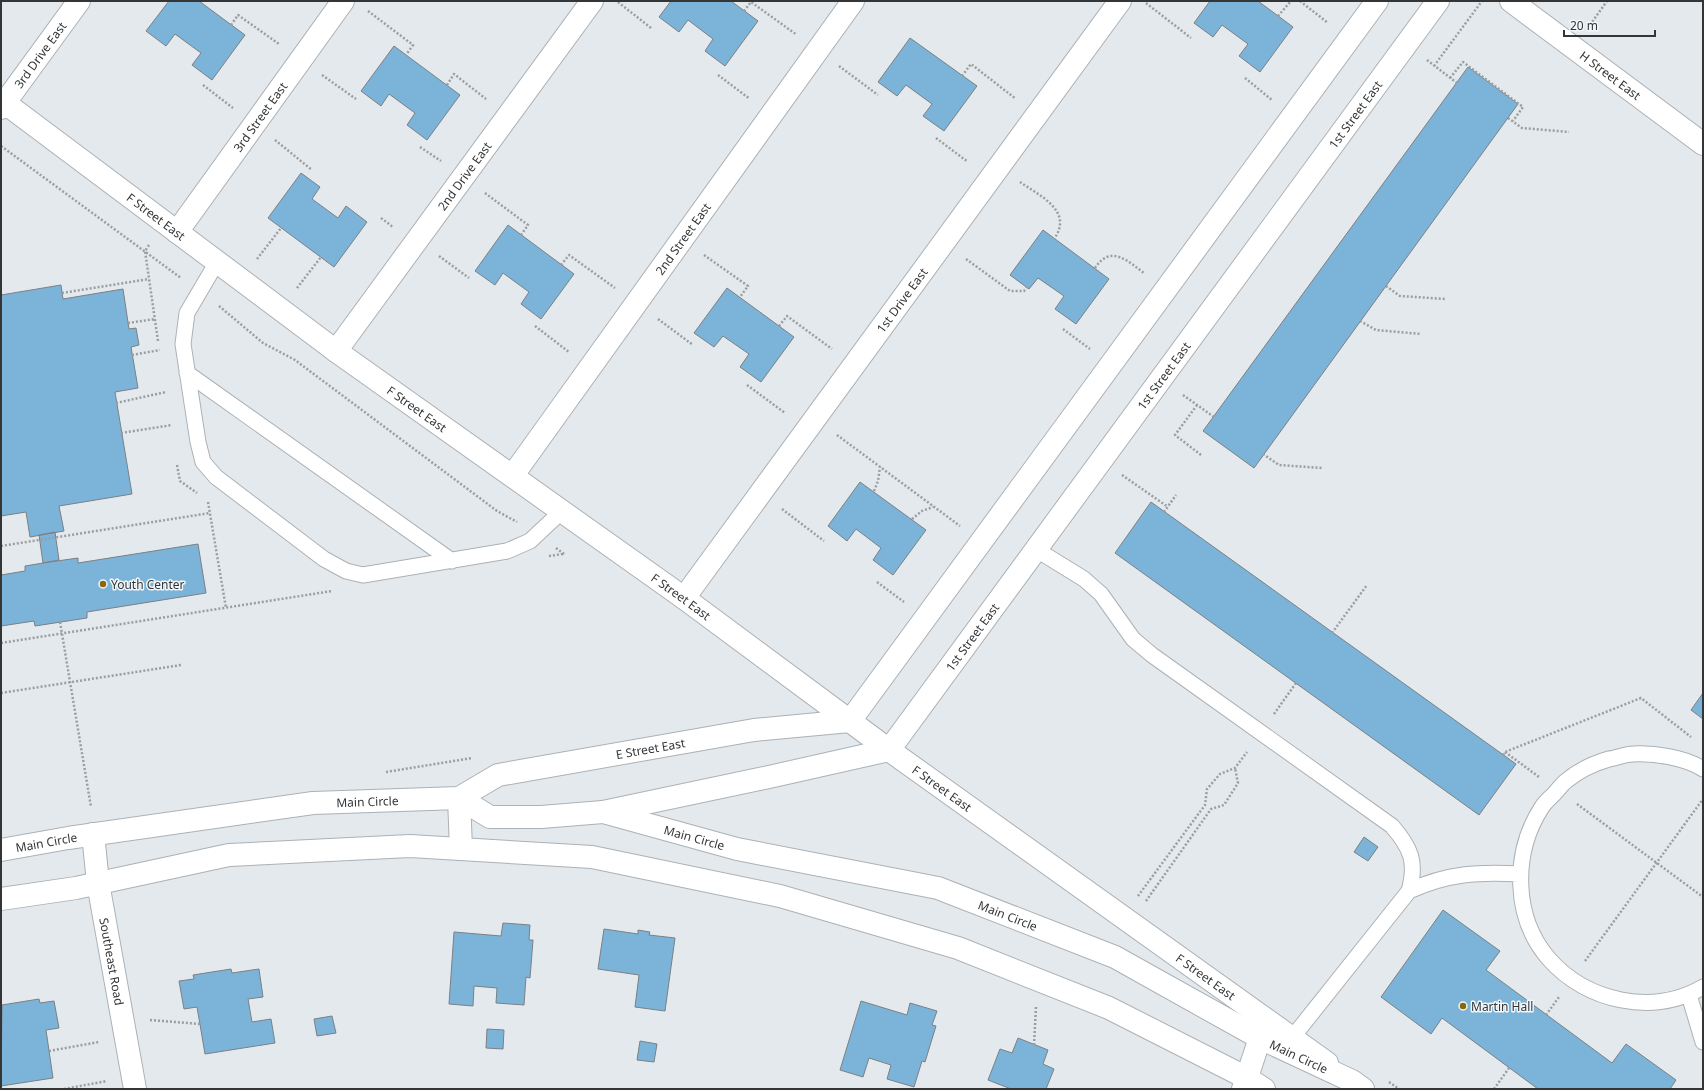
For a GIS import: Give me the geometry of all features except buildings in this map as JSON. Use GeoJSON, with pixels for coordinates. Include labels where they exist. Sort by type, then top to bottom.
{"type":"FeatureCollection","features":[{"type":"Feature","properties":{"kind":"street","name":"3rd Drive East"},"geometry":{"type":"LineString","coordinates":[[2,104],[79,1]]}},
{"type":"Feature","properties":{"kind":"street","name":"3rd Street East"},"geometry":{"type":"LineString","coordinates":[[177,232],[343,1]]}},
{"type":"Feature","properties":{"kind":"street","name":"2nd Drive East"},"geometry":{"type":"LineString","coordinates":[[336,351],[592,1]]}},
{"type":"Feature","properties":{"kind":"street","name":"2nd Street East"},"geometry":{"type":"LineString","coordinates":[[513,475],[853,1]]}},
{"type":"Feature","properties":{"kind":"street","name":"1st Drive East"},"geometry":{"type":"LineString","coordinates":[[684,598],[1120,1]]}},
{"type":"Feature","properties":{"kind":"street"},"geometry":{"type":"LineString","coordinates":[[850,721],[1377,1]]}},
{"type":"Feature","properties":{"kind":"street","name":"1st Street East"},"geometry":{"type":"LineString","coordinates":[[890,750],[1438,1]]}},
{"type":"Feature","properties":{"kind":"street","name":"H Street East"},"geometry":{"type":"LineString","coordinates":[[1511,1],[1651,107],[1703,144]]}},
{"type":"Feature","properties":{"kind":"street","name":"F Street East"},"geometry":{"type":"LineString","coordinates":[[2,104],[336,351],[513,475],[684,598],[890,750],[1357,1085]]}},
{"type":"Feature","properties":{"kind":"street","name":"E Street East"},"geometry":{"type":"LineString","coordinates":[[459,798],[498,775],[754,730],[850,721]]}},
{"type":"Feature","properties":{"kind":"street"},"geometry":{"type":"LineString","coordinates":[[603,812],[890,750]]}},
{"type":"Feature","properties":{"kind":"street"},"geometry":{"type":"LineString","coordinates":[[459,798],[461,849]]}},
{"type":"Feature","properties":{"kind":"street","name":"Main Circle"},"geometry":{"type":"LineString","coordinates":[[1,850],[93,834],[313,803],[459,798],[490,817],[541,817],[603,812],[737,850],[938,888],[1115,957],[1260,1038],[1357,1085]]}},
{"type":"Feature","properties":{"kind":"street","name":"Southeast Road"},"geometry":{"type":"LineString","coordinates":[[93,834],[98,883],[134,1082]]}},
{"type":"Feature","properties":{"kind":"street"},"geometry":{"type":"LineString","coordinates":[[1,899],[98,883],[229,855],[410,846],[592,857],[780,896],[958,948],[1109,1008],[1251,1085],[1260,1038]]}},
{"type":"Feature","properties":{"kind":"lane"},"geometry":{"type":"LineString","coordinates":[[217,262],[187,313],[183,344],[198,442],[203,462],[216,477],[324,558],[346,570],[363,576],[508,551],[530,541],[562,511]]}},
{"type":"Feature","properties":{"kind":"lane"},"geometry":{"type":"LineString","coordinates":[[187,374],[452,561]]}},
{"type":"Feature","properties":{"kind":"lane"},"geometry":{"type":"LineString","coordinates":[[1037,550],[1084,579],[1101,594],[1133,639],[1152,655],[1392,826],[1405,841],[1412,861],[1413,877],[1410,891]]}},
{"type":"Feature","properties":{"kind":"lane"},"geometry":{"type":"LineString","coordinates":[[1703,768],[1667,756],[1632,754],[1597,762],[1566,780],[1542,806],[1526,839],[1520,874],[1523,904],[1532,933],[1549,959],[1572,980],[1599,995],[1629,1002],[1659,1002],[1689,995],[1703,987]]}},
{"type":"Feature","properties":{"kind":"lane"},"geometry":{"type":"LineString","coordinates":[[1292,1038],[1410,891],[1429,882],[1456,876],[1484,872],[1520,874]]}},
{"type":"Feature","properties":{"kind":"lane"},"geometry":{"type":"LineString","coordinates":[[1689,995],[1703,1042]]}},
{"type":"Feature","properties":{"kind":"path"},"geometry":{"type":"LineString","coordinates":[[616,1],[651,28]]}},
{"type":"Feature","properties":{"kind":"path"},"geometry":{"type":"LineString","coordinates":[[1144,1],[1191,38]]}},
{"type":"Feature","properties":{"kind":"path"},"geometry":{"type":"LineString","coordinates":[[1278,16],[1291,1]]}},
{"type":"Feature","properties":{"kind":"path"},"geometry":{"type":"LineString","coordinates":[[1300,1],[1349,39]]}},
{"type":"Feature","properties":{"kind":"path"},"geometry":{"type":"LineString","coordinates":[[1434,66],[1482,1]]}},
{"type":"Feature","properties":{"kind":"path"},"geometry":{"type":"LineString","coordinates":[[1590,25],[1607,1]]}},
{"type":"Feature","properties":{"kind":"path"},"geometry":{"type":"LineString","coordinates":[[744,11],[751,2],[878,95]]}},
{"type":"Feature","properties":{"kind":"path"},"geometry":{"type":"LineString","coordinates":[[367,10],[413,45],[406,55]]}},
{"type":"Feature","properties":{"kind":"path"},"geometry":{"type":"LineString","coordinates":[[231,24],[238,15],[356,100]]}},
{"type":"Feature","properties":{"kind":"path"},"geometry":{"type":"LineString","coordinates":[[1407,45],[1457,83]]}},
{"type":"Feature","properties":{"kind":"path"},"geometry":{"type":"LineString","coordinates":[[1450,78],[1463,62],[1523,107],[1513,121]]}},
{"type":"Feature","properties":{"kind":"path"},"geometry":{"type":"LineString","coordinates":[[962,76],[971,64],[1036,115]]}},
{"type":"Feature","properties":{"kind":"path"},"geometry":{"type":"LineString","coordinates":[[447,85],[454,74],[508,116]]}},
{"type":"Feature","properties":{"kind":"path"},"geometry":{"type":"LineString","coordinates":[[718,75],[772,115]]}},
{"type":"Feature","properties":{"kind":"path"},"geometry":{"type":"LineString","coordinates":[[1245,78],[1293,116]]}},
{"type":"Feature","properties":{"kind":"path"},"geometry":{"type":"LineString","coordinates":[[203,85],[312,170]]}},
{"type":"Feature","properties":{"kind":"path"},"geometry":{"type":"LineString","coordinates":[[1508,118],[1522,128],[1569,132]]}},
{"type":"Feature","properties":{"kind":"path"},"geometry":{"type":"LineString","coordinates":[[936,138],[1051,204],[1060,216],[1061,229],[1054,239]]}},
{"type":"Feature","properties":{"kind":"path"},"geometry":{"type":"LineString","coordinates":[[1,146],[224,309],[263,343],[295,360],[497,511],[510,517],[564,554],[548,556]]}},
{"type":"Feature","properties":{"kind":"path"},"geometry":{"type":"LineString","coordinates":[[463,177],[528,225],[521,235]]}},
{"type":"Feature","properties":{"kind":"path"},"geometry":{"type":"LineString","coordinates":[[241,280],[281,228]]}},
{"type":"Feature","properties":{"kind":"path"},"geometry":{"type":"LineString","coordinates":[[682,240],[748,286],[740,297]]}},
{"type":"Feature","properties":{"kind":"path"},"geometry":{"type":"LineString","coordinates":[[416,241],[469,278]]}},
{"type":"Feature","properties":{"kind":"path"},"geometry":{"type":"LineString","coordinates":[[944,242],[1010,291],[1024,291],[1027,287]]}},
{"type":"Feature","properties":{"kind":"path"},"geometry":{"type":"LineString","coordinates":[[561,265],[570,254],[693,345]]}},
{"type":"Feature","properties":{"kind":"path"},"geometry":{"type":"LineString","coordinates":[[1095,268],[1100,260],[1112,255],[1125,258],[1165,290]]}},
{"type":"Feature","properties":{"kind":"path"},"geometry":{"type":"LineString","coordinates":[[282,310],[321,257]]}},
{"type":"Feature","properties":{"kind":"path"},"geometry":{"type":"LineString","coordinates":[[62,293],[149,278]]}},
{"type":"Feature","properties":{"kind":"path"},"geometry":{"type":"LineString","coordinates":[[1386,286],[1400,296],[1446,299]]}},
{"type":"Feature","properties":{"kind":"path"},"geometry":{"type":"LineString","coordinates":[[779,326],[787,316],[854,366]]}},
{"type":"Feature","properties":{"kind":"path"},"geometry":{"type":"LineString","coordinates":[[128,323],[155,319]]}},
{"type":"Feature","properties":{"kind":"path"},"geometry":{"type":"LineString","coordinates":[[1360,321],[1376,330],[1421,334]]}},
{"type":"Feature","properties":{"kind":"path"},"geometry":{"type":"LineString","coordinates":[[534,326],[590,368]]}},
{"type":"Feature","properties":{"kind":"path"},"geometry":{"type":"LineString","coordinates":[[1063,330],[1111,364]]}},
{"type":"Feature","properties":{"kind":"path"},"geometry":{"type":"LineString","coordinates":[[132,356],[160,350]]}},
{"type":"Feature","properties":{"kind":"path"},"geometry":{"type":"LineString","coordinates":[[1162,380],[1214,417]]}},
{"type":"Feature","properties":{"kind":"path"},"geometry":{"type":"LineString","coordinates":[[747,385],[880,467],[981,542]]}},
{"type":"Feature","properties":{"kind":"path"},"geometry":{"type":"LineString","coordinates":[[116,403],[166,392]]}},
{"type":"Feature","properties":{"kind":"path"},"geometry":{"type":"LineString","coordinates":[[1196,405],[1175,435],[1201,455]]}},
{"type":"Feature","properties":{"kind":"path"},"geometry":{"type":"LineString","coordinates":[[121,433],[172,425]]}},
{"type":"Feature","properties":{"kind":"path"},"geometry":{"type":"LineString","coordinates":[[1263,454],[1279,465],[1322,468]]}},
{"type":"Feature","properties":{"kind":"path"},"geometry":{"type":"LineString","coordinates":[[1102,461],[1168,507]]}},
{"type":"Feature","properties":{"kind":"path"},"geometry":{"type":"LineString","coordinates":[[874,491],[878,481],[880,467]]}},
{"type":"Feature","properties":{"kind":"path"},"geometry":{"type":"LineString","coordinates":[[761,493],[824,542]]}},
{"type":"Feature","properties":{"kind":"path"},"geometry":{"type":"LineString","coordinates":[[1164,512],[1176,496]]}},
{"type":"Feature","properties":{"kind":"path"},"geometry":{"type":"LineString","coordinates":[[207,501],[226,608]]}},
{"type":"Feature","properties":{"kind":"path"},"geometry":{"type":"LineString","coordinates":[[912,520],[922,511],[934,507]]}},
{"type":"Feature","properties":{"kind":"path"},"geometry":{"type":"LineString","coordinates":[[1,546],[210,513]]}},
{"type":"Feature","properties":{"kind":"path"},"geometry":{"type":"LineString","coordinates":[[877,582],[925,618]]}},
{"type":"Feature","properties":{"kind":"path"},"geometry":{"type":"LineString","coordinates":[[1332,633],[1367,585]]}},
{"type":"Feature","properties":{"kind":"path"},"geometry":{"type":"LineString","coordinates":[[1,643],[338,590]]}},
{"type":"Feature","properties":{"kind":"path"},"geometry":{"type":"LineString","coordinates":[[60,622],[91,810]]}},
{"type":"Feature","properties":{"kind":"path"},"geometry":{"type":"LineString","coordinates":[[1,693],[180,665]]}},
{"type":"Feature","properties":{"kind":"path"},"geometry":{"type":"LineString","coordinates":[[1503,755],[1505,752],[1641,698],[1697,741]]}},
{"type":"Feature","properties":{"kind":"path"},"geometry":{"type":"LineString","coordinates":[[1505,752],[1703,897]]}},
{"type":"Feature","properties":{"kind":"path"},"geometry":{"type":"LineString","coordinates":[[384,772],[478,757]]}},
{"type":"Feature","properties":{"kind":"path"},"geometry":{"type":"LineString","coordinates":[[1137,898],[1205,805],[1207,789],[1220,774],[1235,768],[1238,783],[1224,805],[1211,809],[1144,904]]}},
{"type":"Feature","properties":{"kind":"path"},"geometry":{"type":"LineString","coordinates":[[1546,1014],[1703,799]]}},
{"type":"Feature","properties":{"kind":"path"},"geometry":{"type":"LineString","coordinates":[[1205,805],[1211,809]]}},
{"type":"Feature","properties":{"kind":"path"},"geometry":{"type":"LineString","coordinates":[[1034,1045],[1037,980]]}},
{"type":"Feature","properties":{"kind":"path"},"geometry":{"type":"LineString","coordinates":[[48,1051],[124,1028],[200,1024]]}},
{"type":"Feature","properties":{"kind":"path"},"geometry":{"type":"LineString","coordinates":[[1494,1089],[1509,1068]]}},
{"type":"Feature","properties":{"kind":"path"},"geometry":{"type":"LineString","coordinates":[[64,1089],[134,1082]]}},
{"type":"Feature","properties":{"kind":"place","name":"Youth Center"},"geometry":{"type":"Point","coordinates":[103,584]}},
{"type":"Feature","properties":{"kind":"place","name":"Martin Hall"},"geometry":{"type":"Point","coordinates":[1463,1006]}}]}
